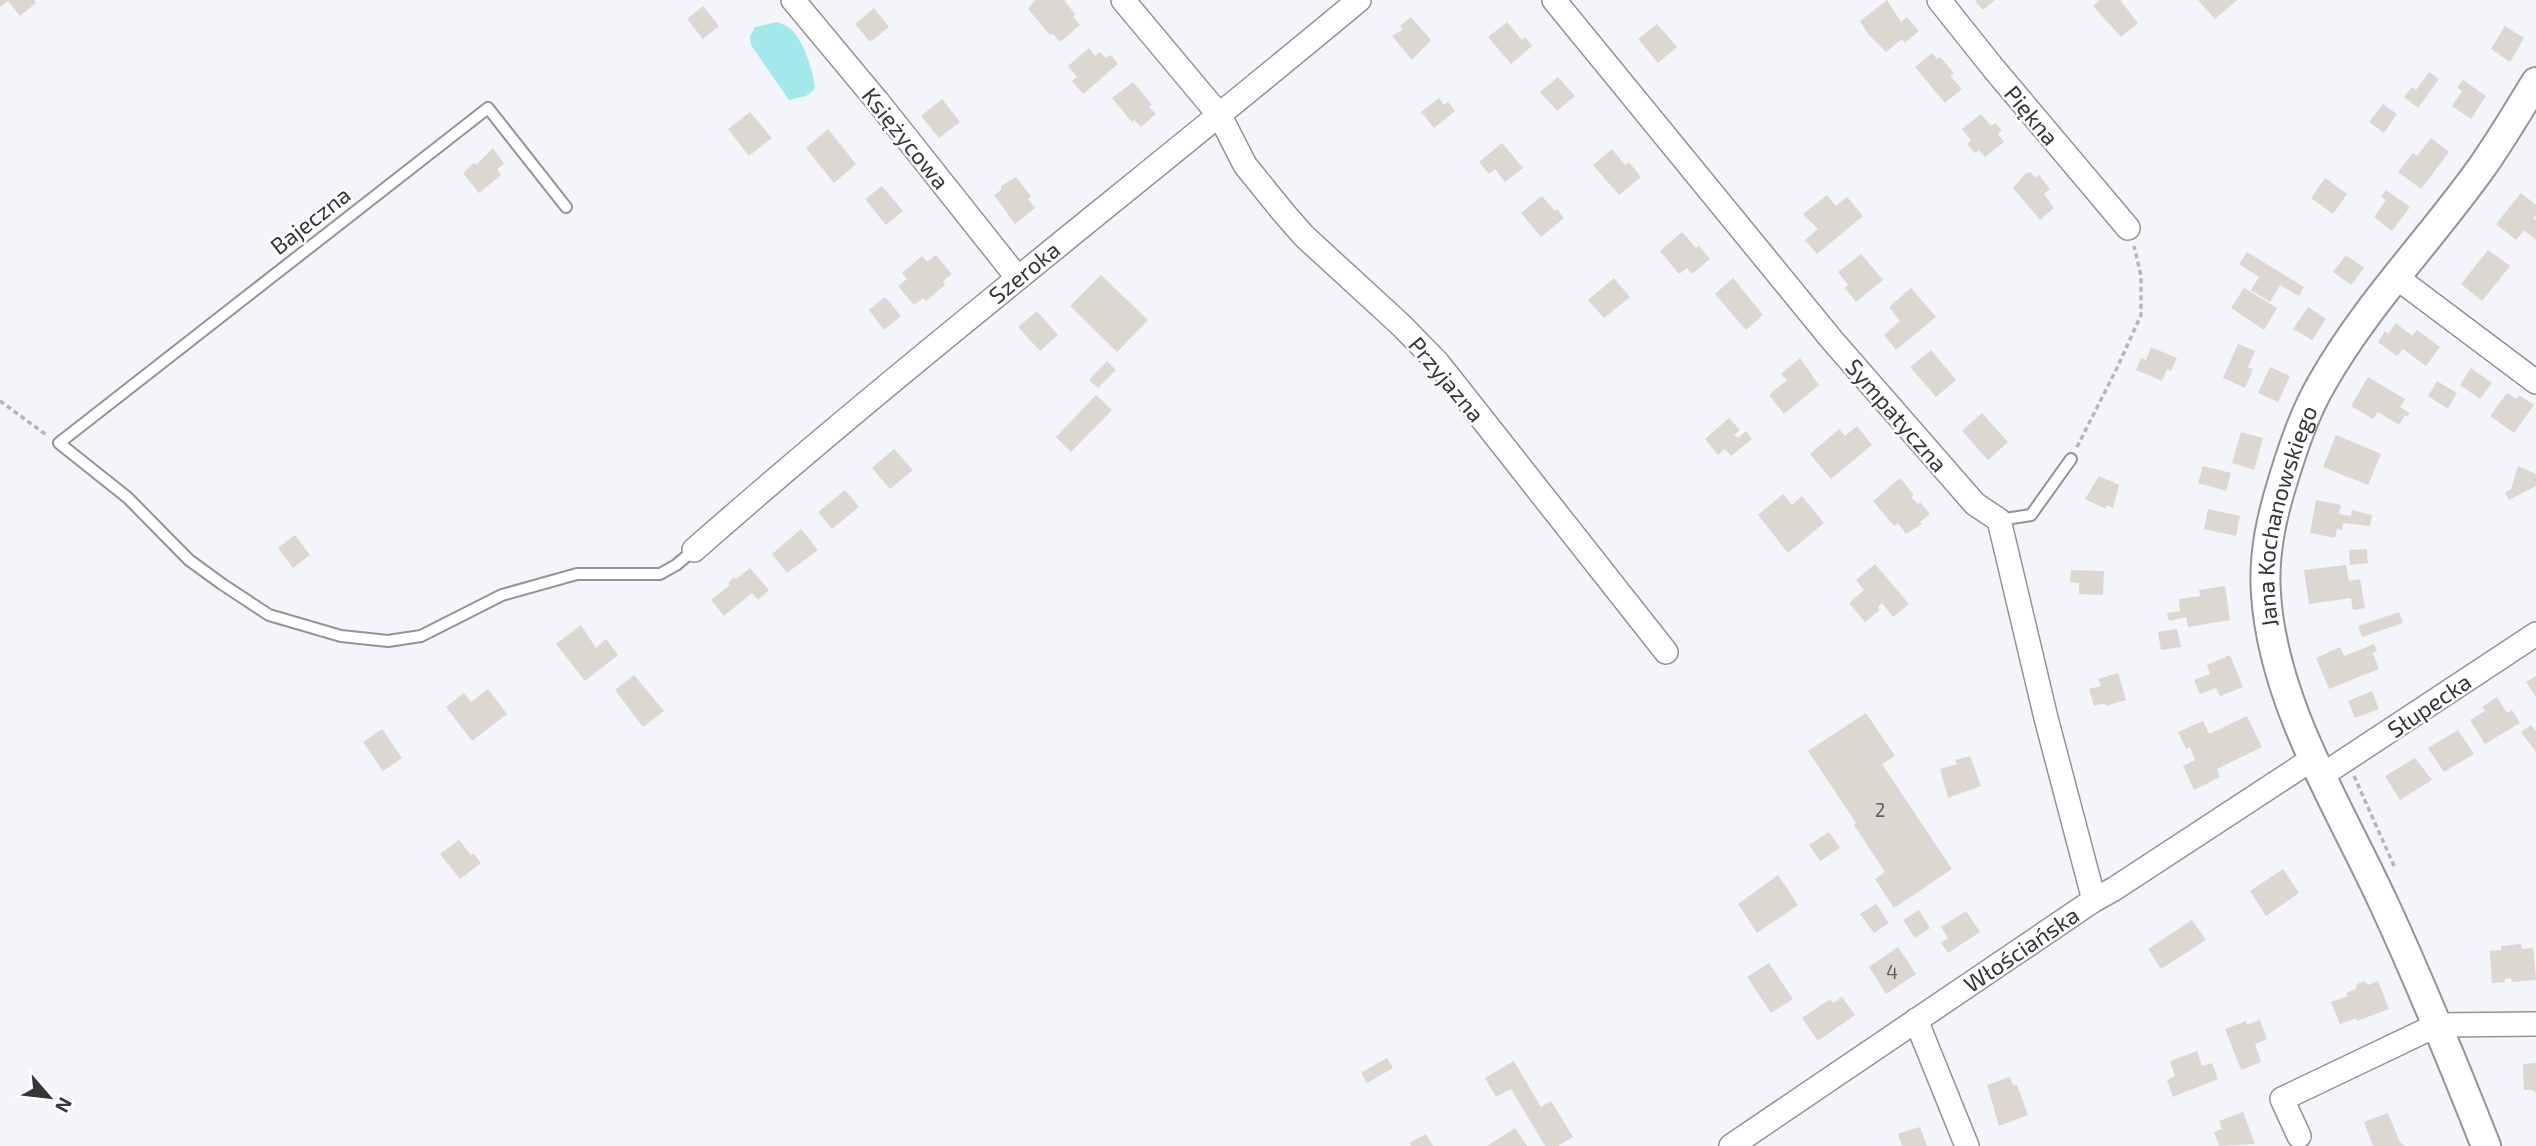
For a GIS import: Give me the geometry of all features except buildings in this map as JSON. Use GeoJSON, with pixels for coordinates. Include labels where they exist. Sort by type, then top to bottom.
{"type":"FeatureCollection","features":[{"type":"Feature","properties":{"kind":"street","name":"Księżycowa"},"geometry":{"type":"LineString","coordinates":[[793,0],[1017,277]]}},
{"type":"Feature","properties":{"kind":"street","name":"Przyjazna"},"geometry":{"type":"LineString","coordinates":[[1123,0],[1220,116],[1245,165],[1276,204],[1304,236],[1438,363],[1666,652]]}},
{"type":"Feature","properties":{"kind":"street","name":"Szeroka"},"geometry":{"type":"LineString","coordinates":[[694,550],[1017,277],[1220,116],[1359,0]]}},
{"type":"Feature","properties":{"kind":"street","name":"Sympatyczna"},"geometry":{"type":"LineString","coordinates":[[1554,0],[1832,340],[1975,504],[1999,520]]}},
{"type":"Feature","properties":{"kind":"street","name":"Piękna"},"geometry":{"type":"LineString","coordinates":[[1939,0],[2128,228]]}},
{"type":"Feature","properties":{"kind":"street","name":"Jana Kochanowskiego"},"geometry":{"type":"LineString","coordinates":[[2486,1146],[2384,903],[2318,767],[2279,670],[2270,632],[2266,591],[2267,552],[2273,514],[2303,420],[2322,383],[2396,277],[2481,168],[2536,82]]}},
{"type":"Feature","properties":{"kind":"street"},"geometry":{"type":"LineString","coordinates":[[2396,277],[2536,382]]}},
{"type":"Feature","properties":{"kind":"street"},"geometry":{"type":"LineString","coordinates":[[1999,520],[2046,718],[2094,900]]}},
{"type":"Feature","properties":{"kind":"street","name":"Słupecka"},"geometry":{"type":"LineString","coordinates":[[2318,767],[2536,634]]}},
{"type":"Feature","properties":{"kind":"street","name":"Włościańska"},"geometry":{"type":"LineString","coordinates":[[1731,1146],[2094,900],[2318,767]]}},
{"type":"Feature","properties":{"kind":"street"},"geometry":{"type":"LineString","coordinates":[[1916,1020],[1967,1146]]}},
{"type":"Feature","properties":{"kind":"street"},"geometry":{"type":"LineString","coordinates":[[2299,1136],[2282,1099],[2437,1025],[2536,1024]]}},
{"type":"Feature","properties":{"kind":"lane","name":"Bajeczna"},"geometry":{"type":"LineString","coordinates":[[59,443],[488,108],[566,207]]}},
{"type":"Feature","properties":{"kind":"lane"},"geometry":{"type":"LineString","coordinates":[[59,443],[128,498],[172,544],[222,584],[269,615],[341,636],[388,641],[421,636],[502,595],[577,574],[660,573],[676,565],[694,550]]}},
{"type":"Feature","properties":{"kind":"lane"},"geometry":{"type":"LineString","coordinates":[[1999,520],[2031,515],[2071,459]]}},
{"type":"Feature","properties":{"kind":"path"},"geometry":{"type":"LineString","coordinates":[[2071,459],[2116,370],[2140,315],[2141,276],[2128,228]]}},
{"type":"Feature","properties":{"kind":"path"},"geometry":{"type":"LineString","coordinates":[[0,401],[59,443]]}},
{"type":"Feature","properties":{"kind":"water"},"geometry":{"type":"Polygon","coordinates":[[[777,22],[792,30],[808,58],[815,89],[806,96],[789,100],[751,45],[750,36],[755,27],[777,22]]]}}]}
